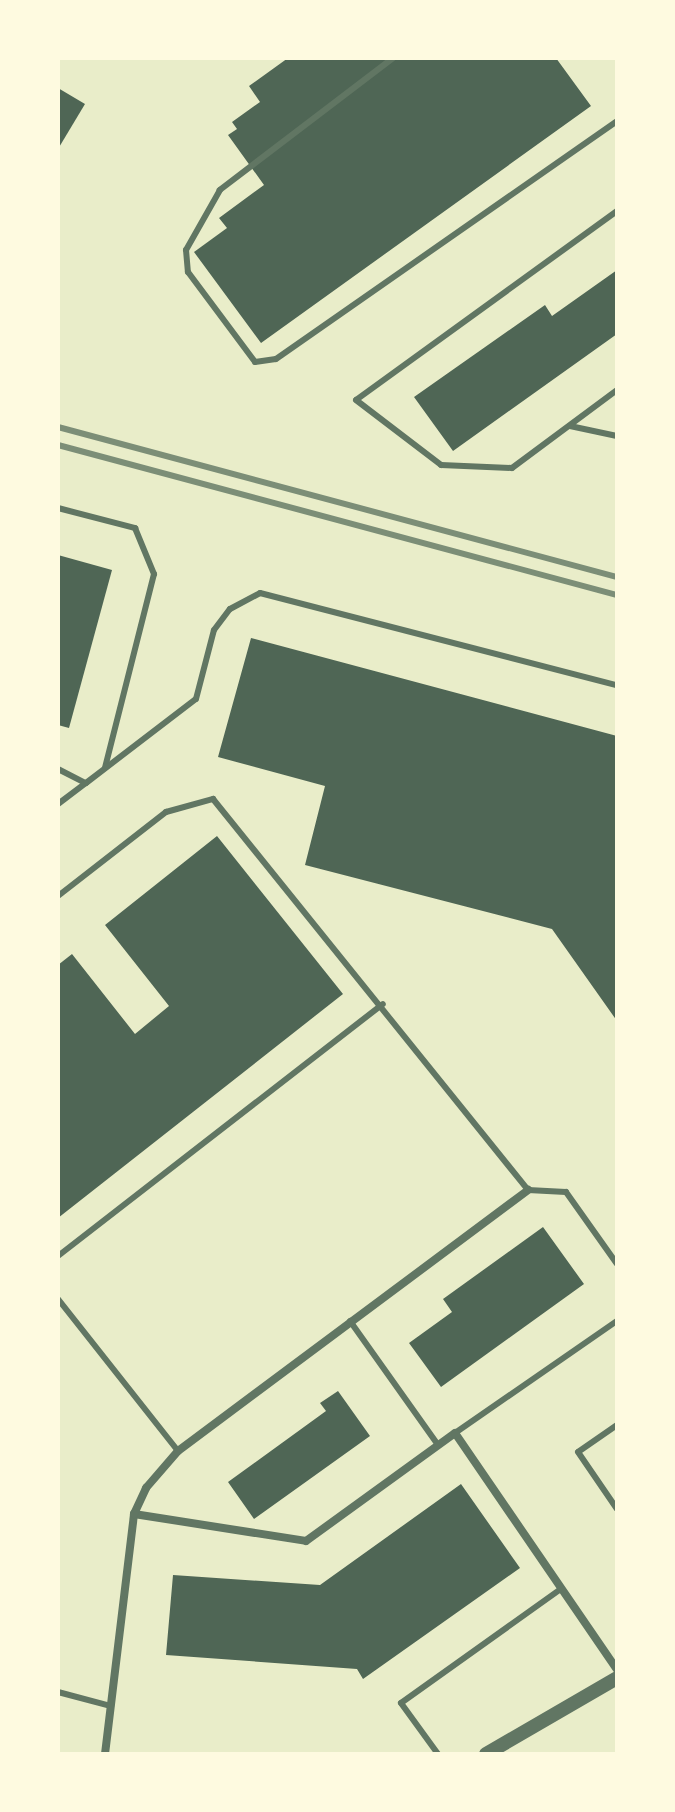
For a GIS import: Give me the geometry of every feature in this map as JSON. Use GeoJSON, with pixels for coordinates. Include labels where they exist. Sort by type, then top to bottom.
{"type":"FeatureCollection","features":[{"type":"Feature","properties":{"kind":"street"},"geometry":{"type":"LineString","coordinates":[[105,1754],[134,1514],[178,1451],[349,1320],[528,1190]]}},
{"type":"Feature","properties":{"kind":"street"},"geometry":{"type":"LineString","coordinates":[[134,1514],[306,1541],[455,1433],[617,1670]]}},
{"type":"Feature","properties":{"kind":"street"},"geometry":{"type":"LineString","coordinates":[[486,1754],[617,1678]]}},
{"type":"Feature","properties":{"kind":"lane"},"geometry":{"type":"LineString","coordinates":[[393,58],[220,190],[186,250],[188,272],[255,362],[276,359],[617,121]]}},
{"type":"Feature","properties":{"kind":"lane"},"geometry":{"type":"LineString","coordinates":[[617,211],[356,400],[441,465],[512,468],[617,390]]}},
{"type":"Feature","properties":{"kind":"lane"},"geometry":{"type":"LineString","coordinates":[[569,426],[617,436]]}},
{"type":"Feature","properties":{"kind":"lane"},"geometry":{"type":"LineString","coordinates":[[58,508],[135,528],[154,574],[105,768]]}},
{"type":"Feature","properties":{"kind":"lane"},"geometry":{"type":"LineString","coordinates":[[58,804],[196,699],[214,630],[230,609],[260,593],[617,685]]}},
{"type":"Feature","properties":{"kind":"lane"},"geometry":{"type":"LineString","coordinates":[[58,769],[86,783]]}},
{"type":"Feature","properties":{"kind":"lane"},"geometry":{"type":"LineString","coordinates":[[58,896],[166,812],[213,799],[383,1004],[528,1190],[566,1192],[617,1264]]}},
{"type":"Feature","properties":{"kind":"lane"},"geometry":{"type":"LineString","coordinates":[[58,1256],[383,1004]]}},
{"type":"Feature","properties":{"kind":"lane"},"geometry":{"type":"LineString","coordinates":[[58,1299],[178,1451]]}},
{"type":"Feature","properties":{"kind":"lane"},"geometry":{"type":"LineString","coordinates":[[349,1320],[438,1445]]}},
{"type":"Feature","properties":{"kind":"lane"},"geometry":{"type":"LineString","coordinates":[[455,1433],[617,1321]]}},
{"type":"Feature","properties":{"kind":"lane"},"geometry":{"type":"LineString","coordinates":[[617,1425],[578,1452],[617,1509]]}},
{"type":"Feature","properties":{"kind":"lane"},"geometry":{"type":"LineString","coordinates":[[438,1754],[401,1703],[561,1589]]}},
{"type":"Feature","properties":{"kind":"lane"},"geometry":{"type":"LineString","coordinates":[[58,1692],[67,1700],[111,1706]]}},
{"type":"Feature","properties":{"kind":"lane"},"geometry":{"type":"LineString","coordinates":[[58,1707],[67,1700]]}},
{"type":"Feature","properties":{"kind":"building"},"geometry":{"type":"Polygon","coordinates":[[[288,58],[556,58],[591,106],[261,343],[194,252],[227,228],[219,218],[264,185],[228,135],[237,129],[232,122],[260,102],[249,86],[288,58]]]}},
{"type":"Feature","properties":{"kind":"building"},"geometry":{"type":"Polygon","coordinates":[[[58,88],[85,104],[58,149],[58,88]]]}},
{"type":"Feature","properties":{"kind":"building"},"geometry":{"type":"Polygon","coordinates":[[[617,270],[617,334],[453,451],[414,397],[545,305],[552,316],[617,270]]]}},
{"type":"Feature","properties":{"kind":"building"},"geometry":{"type":"Polygon","coordinates":[[[58,555],[112,570],[69,728],[58,725],[58,555]]]}},
{"type":"Feature","properties":{"kind":"building"},"geometry":{"type":"Polygon","coordinates":[[[251,638],[617,736],[617,1021],[552,929],[305,865],[325,786],[218,757],[251,638]]]}},
{"type":"Feature","properties":{"kind":"building"},"geometry":{"type":"Polygon","coordinates":[[[217,836],[343,994],[58,1218],[58,965],[72,954],[135,1034],[169,1006],[105,925],[217,836]]]}},
{"type":"Feature","properties":{"kind":"building"},"geometry":{"type":"Polygon","coordinates":[[[543,1227],[584,1284],[441,1387],[409,1343],[452,1312],[443,1299],[543,1227]]]}},
{"type":"Feature","properties":{"kind":"building"},"geometry":{"type":"Polygon","coordinates":[[[338,1391],[370,1436],[254,1519],[228,1482],[326,1411],[320,1403],[338,1391]]]}},
{"type":"Feature","properties":{"kind":"building"},"geometry":{"type":"Polygon","coordinates":[[[461,1484],[520,1568],[363,1679],[357,1669],[166,1655],[173,1575],[320,1585],[461,1484]]]}},
{"type":"Feature","properties":{"kind":"railway"},"geometry":{"type":"LineString","coordinates":[[58,427],[617,577]]}},
{"type":"Feature","properties":{"kind":"railway"},"geometry":{"type":"LineString","coordinates":[[58,445],[617,595]]}}]}
